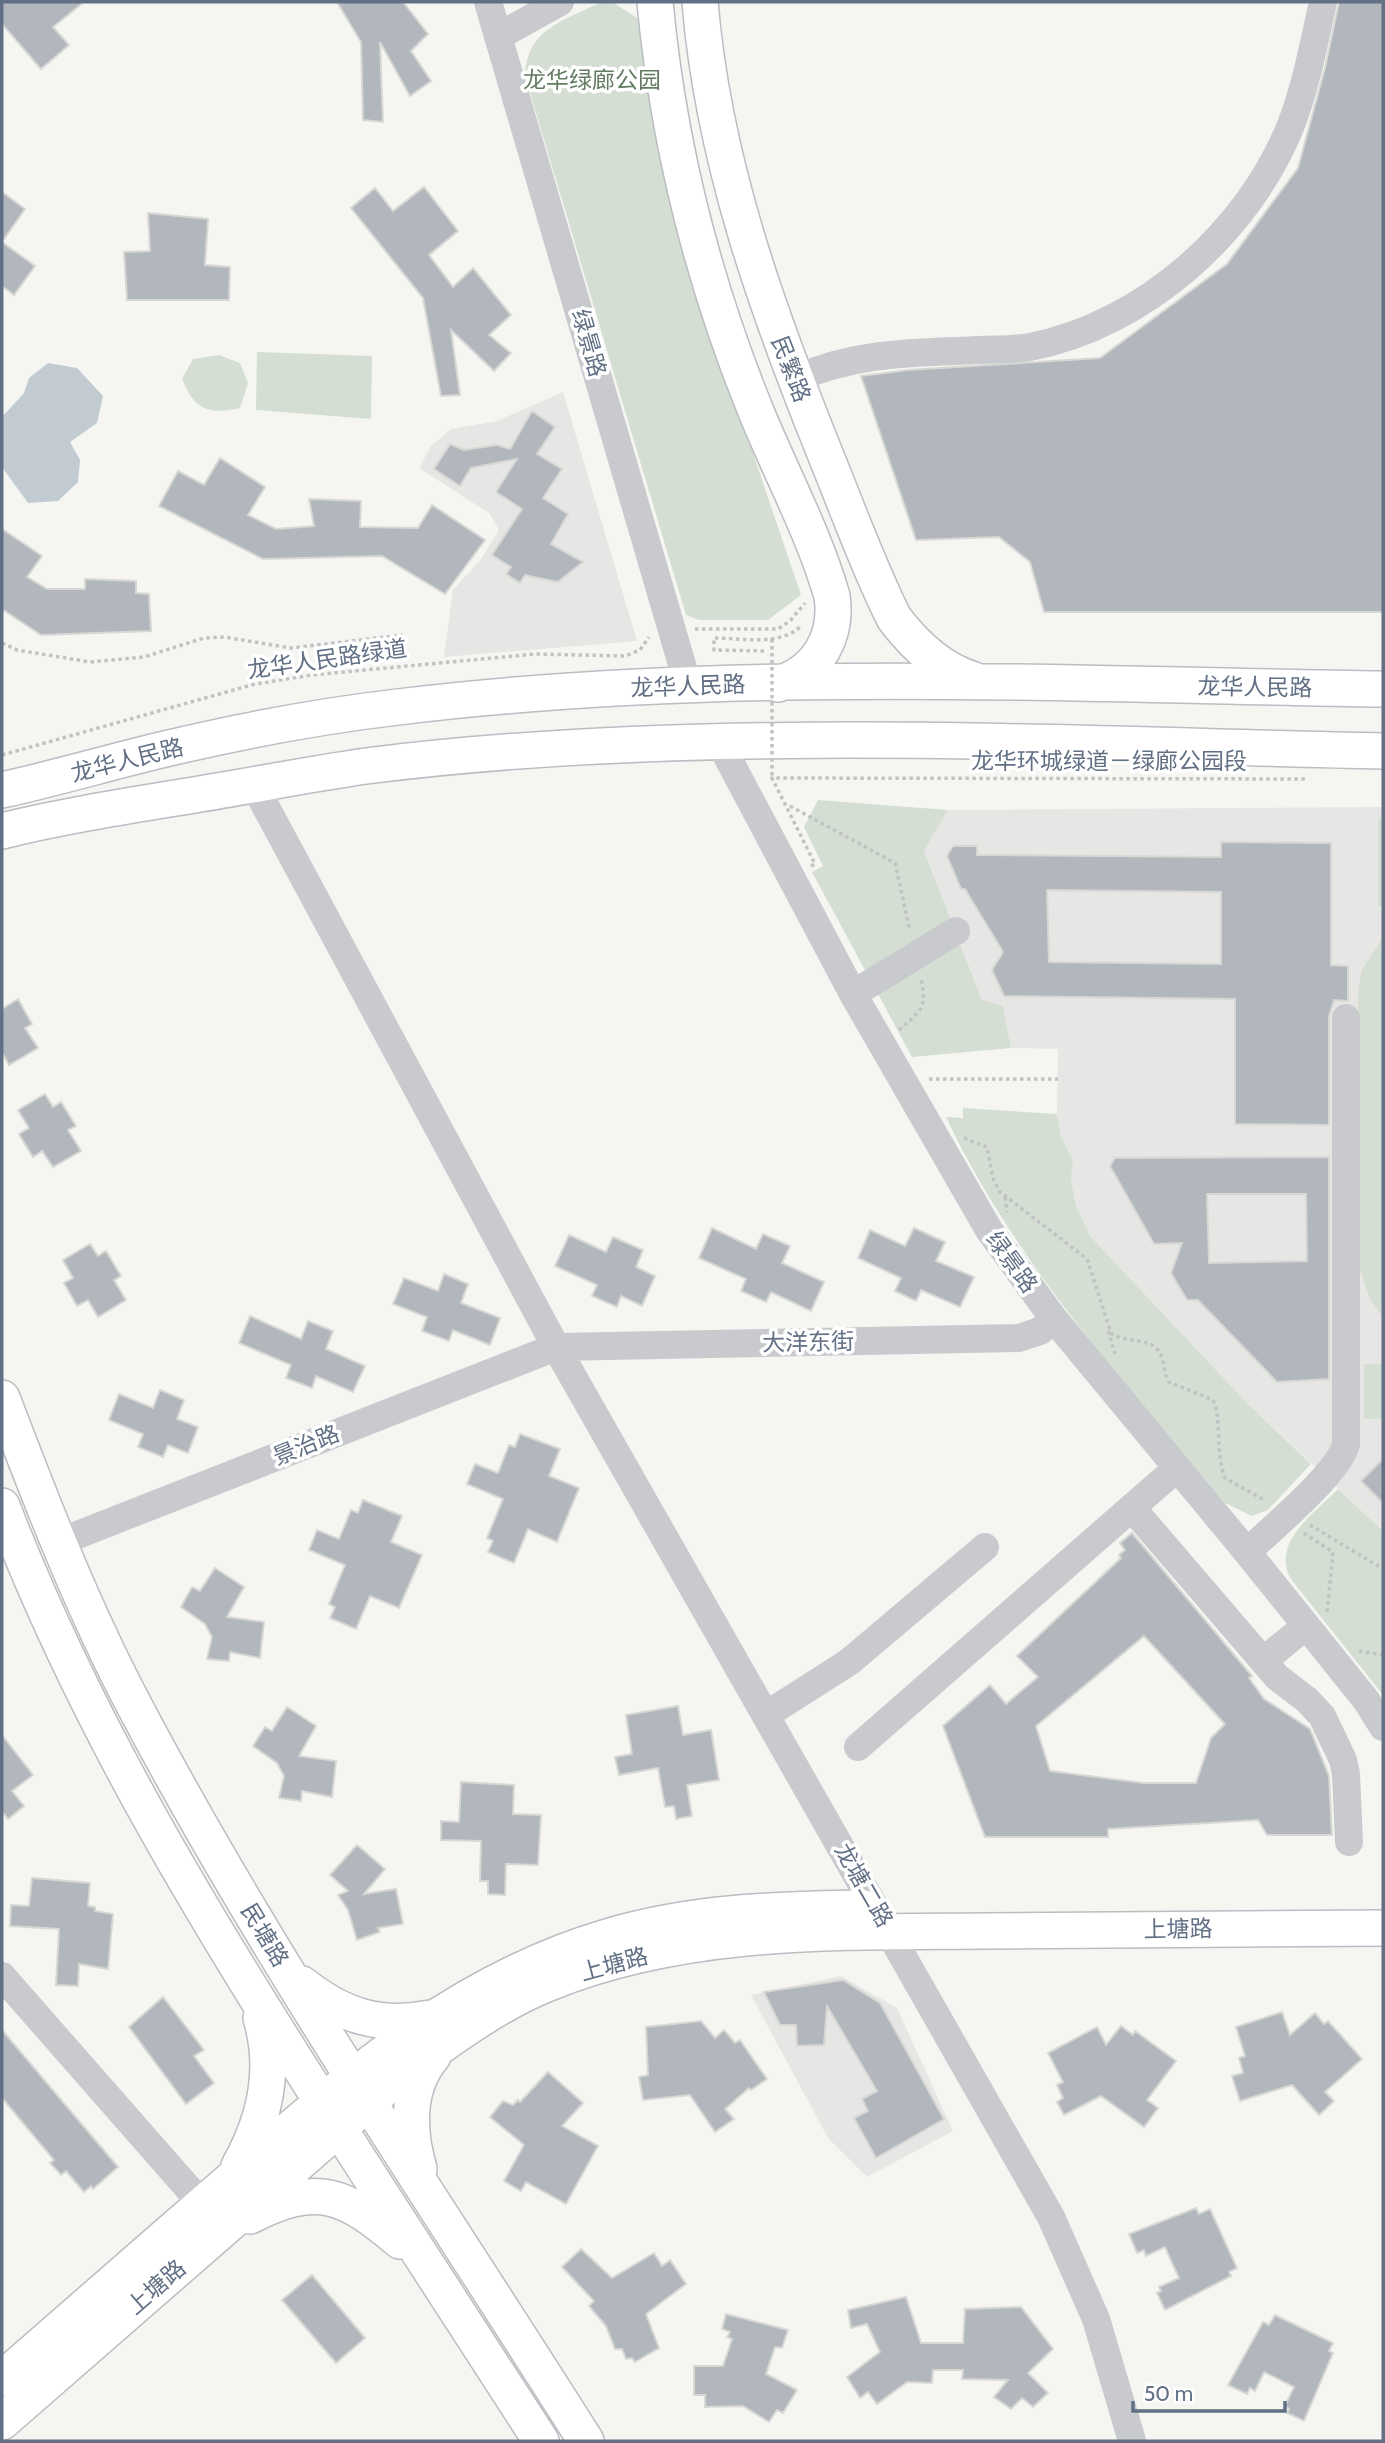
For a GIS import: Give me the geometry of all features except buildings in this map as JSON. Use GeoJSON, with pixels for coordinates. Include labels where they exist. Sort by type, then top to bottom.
{"type":"FeatureCollection","features":[{"type":"Feature","properties":{"kind":"main road","name":"民繁路"},"geometry":{"type":"LineString","coordinates":[[655,2],[678,158],[706,273],[755,408],[832,596],[833,621],[818,659],[793,680],[778,684]]}},
{"type":"Feature","properties":{"kind":"main road","name":"民繁路"},"geometry":{"type":"LineString","coordinates":[[701,3],[714,98],[736,199],[757,278],[794,379],[894,618],[912,640],[936,662],[981,682]]}},
{"type":"Feature","properties":{"kind":"main road","name":"龙华人民路"},"geometry":{"type":"LineString","coordinates":[[2,790],[164,749],[336,716],[488,697],[688,685],[981,682],[1383,689]]}},
{"type":"Feature","properties":{"kind":"main road","name":"龙华人民路"},"geometry":{"type":"LineString","coordinates":[[2,831],[65,815],[370,766],[518,753],[720,743],[961,743],[1383,751]]}},
{"type":"Feature","properties":{"kind":"main road","name":"民塘路"},"geometry":{"type":"LineString","coordinates":[[2,1398],[57,1543],[134,1706],[288,1974],[586,2441]]}},
{"type":"Feature","properties":{"kind":"main road","name":"民塘路"},"geometry":{"type":"LineString","coordinates":[[2,1506],[25,1564],[127,1780],[256,1998],[541,2441]]}},
{"type":"Feature","properties":{"kind":"main road","name":"上塘路"},"geometry":{"type":"LineString","coordinates":[[883,1919],[1383,1906]]}},
{"type":"Feature","properties":{"kind":"main road","name":"上塘路"},"geometry":{"type":"LineString","coordinates":[[2,2379],[211,2218],[362,2089],[442,2028],[480,1988],[544,1959],[607,1937],[673,1922],[740,1913],[883,1919],[1383,1928]]}},
{"type":"Feature","properties":{"kind":"main road"},"geometry":{"type":"LineString","coordinates":[[288,1974],[321,1999],[351,2016],[442,2028],[415,2088],[413,2137],[424,2186]]}},
{"type":"Feature","properties":{"kind":"main road"},"geometry":{"type":"LineString","coordinates":[[232,2179],[257,2127],[269,2071],[267,2039],[256,1998]]}},
{"type":"Feature","properties":{"kind":"main road","name":"上塘路"},"geometry":{"type":"LineString","coordinates":[[2,2422],[211,2218],[232,2179],[331,2115]]}},
{"type":"Feature","properties":{"kind":"main road"},"geometry":{"type":"LineString","coordinates":[[211,2218],[299,2196],[335,2197],[373,2218],[428,2266]]}},
{"type":"Feature","properties":{"kind":"street","name":"绿景路"},"geometry":{"type":"LineString","coordinates":[[488,2],[688,685]]}},
{"type":"Feature","properties":{"kind":"street"},"geometry":{"type":"LineString","coordinates":[[499,36],[559,2]]}},
{"type":"Feature","properties":{"kind":"street"},"geometry":{"type":"LineString","coordinates":[[794,379],[847,360],[925,342],[1028,347],[1071,336],[1147,300],[1226,230],[1257,190],[1291,123],[1323,2]]}},
{"type":"Feature","properties":{"kind":"street","name":"绿景路"},"geometry":{"type":"LineString","coordinates":[[720,743],[853,994],[959,1184],[1015,1268],[1247,1552],[1317,1622],[1383,1727]]}},
{"type":"Feature","properties":{"kind":"street","name":"龙塘二路"},"geometry":{"type":"LineString","coordinates":[[254,785],[556,1347],[1051,2217],[1076,2269],[1115,2376],[1132,2441]]}},
{"type":"Feature","properties":{"kind":"street"},"geometry":{"type":"LineString","coordinates":[[853,994],[956,932]]}},
{"type":"Feature","properties":{"kind":"street"},"geometry":{"type":"LineString","coordinates":[[1247,1552],[1325,1477],[1340,1459],[1346,1444],[1346,1018]]}},
{"type":"Feature","properties":{"kind":"street","name":"大洋东街"},"geometry":{"type":"LineString","coordinates":[[556,1347],[1019,1338],[1040,1331],[1054,1319]]}},
{"type":"Feature","properties":{"kind":"street","name":"景治路"},"geometry":{"type":"LineString","coordinates":[[57,1543],[556,1347]]}},
{"type":"Feature","properties":{"kind":"street"},"geometry":{"type":"LineString","coordinates":[[858,1747],[1177,1468]]}},
{"type":"Feature","properties":{"kind":"street"},"geometry":{"type":"LineString","coordinates":[[1132,1508],[1285,1685],[1316,1709],[1343,1760],[1349,1786],[1349,1842]]}},
{"type":"Feature","properties":{"kind":"street"},"geometry":{"type":"LineString","coordinates":[[766,1715],[849,1662],[985,1547]]}},
{"type":"Feature","properties":{"kind":"street"},"geometry":{"type":"LineString","coordinates":[[1264,1661],[1317,1622]]}},
{"type":"Feature","properties":{"kind":"street"},"geometry":{"type":"LineString","coordinates":[[2,1976],[211,2218]]}},
{"type":"Feature","properties":{"kind":"path"},"geometry":{"type":"LineString","coordinates":[[693,629],[778,629],[790,621],[808,599]]}},
{"type":"Feature","properties":{"kind":"path"},"geometry":{"type":"LineString","coordinates":[[764,651],[713,650],[714,638],[785,637],[805,622]]}},
{"type":"Feature","properties":{"kind":"path","name":"龙华人民路绿道"},"geometry":{"type":"LineString","coordinates":[[2,754],[255,684],[300,676],[535,654],[625,656],[648,642],[651,629]]}},
{"type":"Feature","properties":{"kind":"path"},"geometry":{"type":"LineString","coordinates":[[2,643],[30,652],[90,662],[144,657],[204,638],[224,637],[291,648],[403,635]]}},
{"type":"Feature","properties":{"kind":"path"},"geometry":{"type":"LineString","coordinates":[[772,639],[772,778],[815,864]]}},
{"type":"Feature","properties":{"kind":"path","name":"龙华环城绿道－绿廊公园段"},"geometry":{"type":"LineString","coordinates":[[772,778],[1315,779]]}},
{"type":"Feature","properties":{"kind":"path"},"geometry":{"type":"LineString","coordinates":[[790,806],[895,863],[911,934]]}},
{"type":"Feature","properties":{"kind":"path"},"geometry":{"type":"LineString","coordinates":[[892,1036],[923,1007],[925,997],[918,970]]}},
{"type":"Feature","properties":{"kind":"path"},"geometry":{"type":"LineString","coordinates":[[917,1079],[1058,1079]]}},
{"type":"Feature","properties":{"kind":"path"},"geometry":{"type":"LineString","coordinates":[[958,1137],[978,1141],[987,1147],[993,1178],[999,1191],[1084,1255],[1111,1333],[1122,1339],[1153,1346],[1161,1355],[1170,1382],[1213,1400],[1216,1410],[1217,1452],[1225,1478],[1274,1505]]}},
{"type":"Feature","properties":{"kind":"path"},"geometry":{"type":"LineString","coordinates":[[1304,1521],[1383,1569]]}},
{"type":"Feature","properties":{"kind":"path"},"geometry":{"type":"LineString","coordinates":[[1296,1528],[1333,1552],[1317,1622]]}},
{"type":"Feature","properties":{"kind":"path"},"geometry":{"type":"LineString","coordinates":[[1355,1649],[1383,1655]]}},
{"type":"Feature","properties":{"kind":"shaded area"},"geometry":{"type":"Polygon","coordinates":[[[48,363],[77,368],[103,396],[97,423],[70,442],[80,460],[78,482],[58,501],[28,503],[2,467],[2,417],[24,393],[29,378],[48,363]]]}},
{"type":"Feature","properties":{"kind":"shaded area"},"geometry":{"type":"Polygon","coordinates":[[[563,392],[637,641],[444,657],[453,590],[481,559],[499,530],[489,513],[419,468],[431,446],[451,429],[497,421],[563,392]]]}},
{"type":"Feature","properties":{"kind":"shaded area"},"geometry":{"type":"Polygon","coordinates":[[[1383,807],[1383,1531],[1246,1402],[1090,1236],[1076,1206],[1071,1179],[1073,1160],[1061,1137],[1057,1114],[1058,1049],[1011,1048],[1003,1006],[982,1000],[924,851],[948,810],[1383,807]]]}},
{"type":"Feature","properties":{"kind":"shaded area"},"geometry":{"type":"Polygon","coordinates":[[[841,1976],[897,2008],[953,2131],[867,2177],[828,2138],[751,1995],[841,1976]]]}},
{"type":"Feature","properties":{"kind":"green space","name":"龙华绿廊公园"},"geometry":{"type":"Polygon","coordinates":[[[601,2],[612,2],[645,23],[694,279],[801,595],[768,620],[699,620],[686,615],[525,76],[527,60],[540,37],[561,21],[601,2]]]}},
{"type":"Feature","properties":{"kind":"green space"},"geometry":{"type":"Polygon","coordinates":[[[257,352],[372,356],[371,419],[256,410],[257,352]]]}},
{"type":"Feature","properties":{"kind":"green space"},"geometry":{"type":"Polygon","coordinates":[[[219,355],[240,363],[248,383],[240,408],[219,411],[204,408],[192,398],[182,379],[193,359],[219,355]]]}},
{"type":"Feature","properties":{"kind":"green space"},"geometry":{"type":"Polygon","coordinates":[[[818,800],[948,810],[924,851],[982,1000],[1003,1006],[1011,1048],[912,1057],[812,872],[823,866],[804,827],[818,800]]]}},
{"type":"Feature","properties":{"kind":"green space"},"geometry":{"type":"Polygon","coordinates":[[[1378,819],[1383,819],[1383,906],[1378,906],[1378,819]]]}},
{"type":"Feature","properties":{"kind":"green space"},"geometry":{"type":"Polygon","coordinates":[[[1383,937],[1383,1317],[1370,1299],[1360,1270],[1358,991],[1362,970],[1383,937]]]}},
{"type":"Feature","properties":{"kind":"green space"},"geometry":{"type":"Polygon","coordinates":[[[963,1108],[1057,1114],[1061,1137],[1073,1160],[1071,1179],[1076,1206],[1090,1236],[1246,1402],[1311,1464],[1268,1510],[1252,1516],[1225,1503],[1073,1318],[1037,1270],[973,1170],[946,1117],[963,1118],[963,1108]]]}},
{"type":"Feature","properties":{"kind":"green space"},"geometry":{"type":"Polygon","coordinates":[[[1364,1364],[1383,1364],[1383,1419],[1364,1419],[1364,1364]]]}},
{"type":"Feature","properties":{"kind":"green space"},"geometry":{"type":"Polygon","coordinates":[[[1338,1489],[1383,1531],[1383,1695],[1290,1578],[1286,1565],[1291,1540],[1298,1529],[1338,1489]]]}}]}
